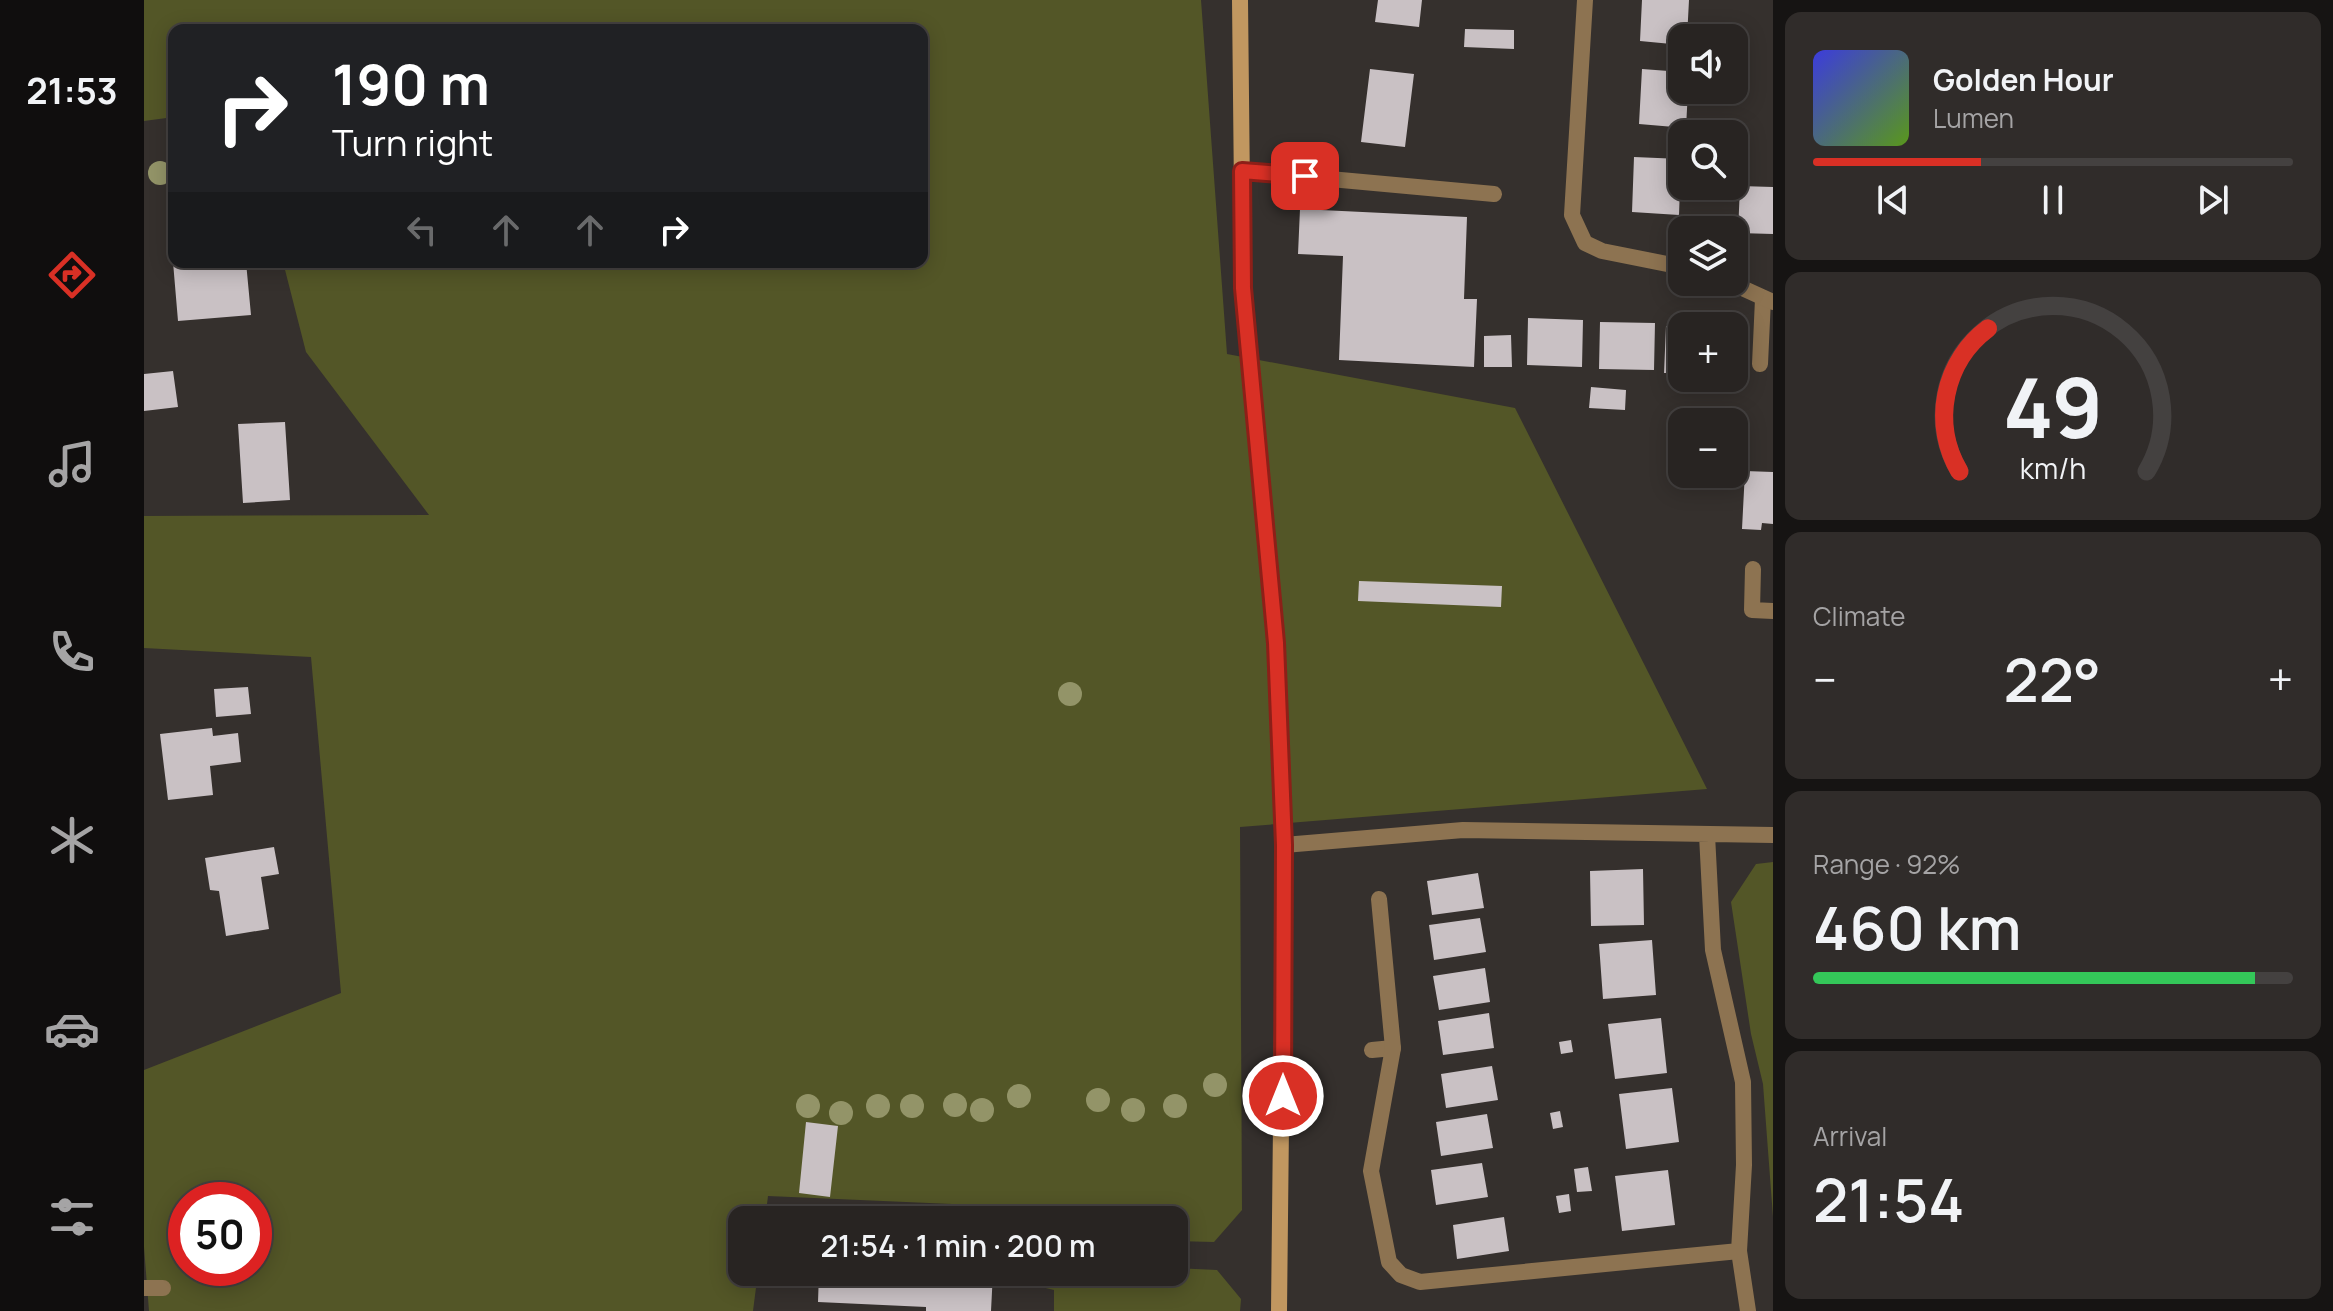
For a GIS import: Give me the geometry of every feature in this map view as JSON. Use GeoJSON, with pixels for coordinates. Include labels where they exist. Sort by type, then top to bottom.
{"type":"FeatureCollection","features":[{"type":"Feature","properties":{"kind":"main road"},"geometry":{"type":"LineString","coordinates":[[1240,0],[1243,288],[1276,643],[1284,845],[1279,1311]]}},
{"type":"Feature","properties":{"kind":"street"},"geometry":{"type":"LineString","coordinates":[[1585,0],[1572,215],[1585,243],[1602,251],[1668,264]]}},
{"type":"Feature","properties":{"kind":"street"},"geometry":{"type":"LineString","coordinates":[[1242,171],[1494,194]]}},
{"type":"Feature","properties":{"kind":"street"},"geometry":{"type":"LineString","coordinates":[[1748,291],[1768,300],[1760,364]]}},
{"type":"Feature","properties":{"kind":"street"},"geometry":{"type":"LineString","coordinates":[[1753,569],[1752,610],[1773,611]]}},
{"type":"Feature","properties":{"kind":"street"},"geometry":{"type":"LineString","coordinates":[[1284,845],[1463,830],[1773,835]]}},
{"type":"Feature","properties":{"kind":"street"},"geometry":{"type":"LineString","coordinates":[[1707,835],[1713,950],[1743,1082],[1744,1165],[1739,1251],[1748,1311]]}},
{"type":"Feature","properties":{"kind":"street"},"geometry":{"type":"LineString","coordinates":[[1379,899],[1393,1048],[1371,1171],[1389,1262],[1401,1275],[1420,1282],[1739,1251]]}},
{"type":"Feature","properties":{"kind":"street"},"geometry":{"type":"LineString","coordinates":[[1372,1050],[1393,1048]]}},
{"type":"Feature","properties":{"kind":"street"},"geometry":{"type":"LineString","coordinates":[[144,1288],[163,1288]]}},
{"type":"Feature","properties":{"kind":"green space"},"geometry":{"type":"Polygon","coordinates":[[[144,0],[1201,0],[1227,354],[1515,408],[1707,789],[1240,827],[1242,1210],[1214,1242],[1188,1241],[1188,1206],[975,1206],[768,1196],[767,1206],[728,1206],[728,1286],[756,1286],[753,1311],[149,1311],[144,1247],[144,1070],[341,993],[311,657],[144,648],[144,516],[429,515],[306,352],[285,268],[928,268],[928,24],[168,24],[168,118],[144,121],[144,0]]]}},
{"type":"Feature","properties":{"kind":"green space"},"geometry":{"type":"Polygon","coordinates":[[[1773,862],[1773,1217],[1763,1084],[1751,1034],[1731,902],[1756,864],[1773,862]]]}},
{"type":"Feature","properties":{"kind":"green space"},"geometry":{"type":"Polygon","coordinates":[[[1188,1269],[1217,1270],[1241,1299],[1240,1311],[1054,1311],[1054,1290],[1037,1286],[1188,1286],[1188,1269]]]}},
{"type":"Feature","properties":{"kind":"building"},"geometry":{"type":"Polygon","coordinates":[[[1378,0],[1422,0],[1419,27],[1375,22],[1378,0]]]}},
{"type":"Feature","properties":{"kind":"building"},"geometry":{"type":"Polygon","coordinates":[[[1642,0],[1689,0],[1688,24],[1668,24],[1668,44],[1640,41],[1642,0]]]}},
{"type":"Feature","properties":{"kind":"building"},"geometry":{"type":"Polygon","coordinates":[[[1465,29],[1514,30],[1514,49],[1464,47],[1465,29]]]}},
{"type":"Feature","properties":{"kind":"building"},"geometry":{"type":"Polygon","coordinates":[[[1370,69],[1414,74],[1405,147],[1361,142],[1370,69]]]}},
{"type":"Feature","properties":{"kind":"building"},"geometry":{"type":"Polygon","coordinates":[[[1642,69],[1668,71],[1668,104],[1687,104],[1686,120],[1668,120],[1668,126],[1639,124],[1642,69]]]}},
{"type":"Feature","properties":{"kind":"building"},"geometry":{"type":"Polygon","coordinates":[[[1634,157],[1668,158],[1668,200],[1680,200],[1679,215],[1632,212],[1634,157]]]}},
{"type":"Feature","properties":{"kind":"building"},"geometry":{"type":"Polygon","coordinates":[[[1748,186],[1773,187],[1773,234],[1748,233],[1748,216],[1739,216],[1739,200],[1748,200],[1748,186]]]}},
{"type":"Feature","properties":{"kind":"building"},"geometry":{"type":"Polygon","coordinates":[[[1300,209],[1467,217],[1464,299],[1477,299],[1474,367],[1339,360],[1343,256],[1298,254],[1300,209]]]}},
{"type":"Feature","properties":{"kind":"building"},"geometry":{"type":"Polygon","coordinates":[[[174,268],[247,268],[251,315],[178,321],[174,268]]]}},
{"type":"Feature","properties":{"kind":"building"},"geometry":{"type":"Polygon","coordinates":[[[1528,318],[1583,320],[1582,367],[1527,365],[1528,318]]]}},
{"type":"Feature","properties":{"kind":"building"},"geometry":{"type":"Polygon","coordinates":[[[1600,322],[1655,323],[1654,370],[1599,369],[1600,322]]]}},
{"type":"Feature","properties":{"kind":"building"},"geometry":{"type":"Polygon","coordinates":[[[1666,326],[1668,326],[1668,373],[1664,373],[1666,326]]]}},
{"type":"Feature","properties":{"kind":"building"},"geometry":{"type":"Polygon","coordinates":[[[1511,335],[1512,367],[1484,367],[1484,336],[1511,335]]]}},
{"type":"Feature","properties":{"kind":"building"},"geometry":{"type":"Polygon","coordinates":[[[173,371],[178,407],[144,411],[144,374],[173,371]]]}},
{"type":"Feature","properties":{"kind":"building"},"geometry":{"type":"Polygon","coordinates":[[[1591,387],[1626,390],[1625,410],[1589,408],[1591,387]]]}},
{"type":"Feature","properties":{"kind":"building"},"geometry":{"type":"Polygon","coordinates":[[[285,422],[290,500],[243,503],[238,424],[285,422]]]}},
{"type":"Feature","properties":{"kind":"building"},"geometry":{"type":"Polygon","coordinates":[[[1748,471],[1773,472],[1773,524],[1762,523],[1761,530],[1742,529],[1748,471]]]}},
{"type":"Feature","properties":{"kind":"building"},"geometry":{"type":"Polygon","coordinates":[[[1359,581],[1502,586],[1501,607],[1358,601],[1359,581]]]}},
{"type":"Feature","properties":{"kind":"building"},"geometry":{"type":"Polygon","coordinates":[[[248,687],[251,714],[216,717],[214,689],[248,687]]]}},
{"type":"Feature","properties":{"kind":"building"},"geometry":{"type":"Polygon","coordinates":[[[212,728],[213,736],[238,733],[241,762],[210,766],[213,795],[168,800],[160,734],[212,728]]]}},
{"type":"Feature","properties":{"kind":"building"},"geometry":{"type":"Polygon","coordinates":[[[274,847],[279,874],[261,877],[269,929],[226,936],[219,891],[210,890],[205,858],[274,847]]]}},
{"type":"Feature","properties":{"kind":"building"},"geometry":{"type":"Polygon","coordinates":[[[1643,869],[1644,925],[1591,926],[1590,871],[1643,869]]]}},
{"type":"Feature","properties":{"kind":"building"},"geometry":{"type":"Polygon","coordinates":[[[1478,873],[1484,908],[1432,915],[1427,881],[1478,873]]]}},
{"type":"Feature","properties":{"kind":"building"},"geometry":{"type":"Polygon","coordinates":[[[1480,918],[1486,952],[1434,960],[1429,925],[1480,918]]]}},
{"type":"Feature","properties":{"kind":"building"},"geometry":{"type":"Polygon","coordinates":[[[1652,940],[1656,995],[1603,999],[1599,944],[1652,940]]]}},
{"type":"Feature","properties":{"kind":"building"},"geometry":{"type":"Polygon","coordinates":[[[1485,968],[1490,1002],[1439,1010],[1433,976],[1485,968]]]}},
{"type":"Feature","properties":{"kind":"building"},"geometry":{"type":"Polygon","coordinates":[[[1489,1013],[1494,1048],[1443,1055],[1438,1021],[1489,1013]]]}},
{"type":"Feature","properties":{"kind":"building"},"geometry":{"type":"Polygon","coordinates":[[[1661,1018],[1667,1073],[1615,1079],[1608,1024],[1661,1018]]]}},
{"type":"Feature","properties":{"kind":"building"},"geometry":{"type":"Polygon","coordinates":[[[1571,1040],[1573,1052],[1561,1054],[1559,1042],[1571,1040]]]}},
{"type":"Feature","properties":{"kind":"building"},"geometry":{"type":"Polygon","coordinates":[[[1492,1066],[1498,1100],[1446,1108],[1441,1074],[1492,1066]]]}},
{"type":"Feature","properties":{"kind":"building"},"geometry":{"type":"Polygon","coordinates":[[[1672,1088],[1679,1142],[1626,1149],[1619,1094],[1672,1088]]]}},
{"type":"Feature","properties":{"kind":"building"},"geometry":{"type":"Polygon","coordinates":[[[1560,1111],[1563,1127],[1553,1129],[1550,1113],[1560,1111]]]}},
{"type":"Feature","properties":{"kind":"building"},"geometry":{"type":"Polygon","coordinates":[[[1487,1114],[1493,1148],[1441,1156],[1436,1122],[1487,1114]]]}},
{"type":"Feature","properties":{"kind":"building"},"geometry":{"type":"Polygon","coordinates":[[[806,1122],[838,1126],[830,1197],[799,1193],[806,1122]]]}},
{"type":"Feature","properties":{"kind":"building"},"geometry":{"type":"Polygon","coordinates":[[[1482,1163],[1488,1197],[1436,1205],[1431,1170],[1482,1163]]]}},
{"type":"Feature","properties":{"kind":"building"},"geometry":{"type":"Polygon","coordinates":[[[1588,1167],[1592,1191],[1577,1192],[1574,1169],[1588,1167]]]}},
{"type":"Feature","properties":{"kind":"building"},"geometry":{"type":"Polygon","coordinates":[[[1668,1170],[1675,1225],[1622,1231],[1615,1176],[1668,1170]]]}},
{"type":"Feature","properties":{"kind":"building"},"geometry":{"type":"Polygon","coordinates":[[[1569,1194],[1571,1211],[1559,1213],[1556,1196],[1569,1194]]]}},
{"type":"Feature","properties":{"kind":"building"},"geometry":{"type":"Polygon","coordinates":[[[1504,1217],[1509,1251],[1457,1259],[1453,1225],[1504,1217]]]}},
{"type":"Feature","properties":{"kind":"building"},"geometry":{"type":"Polygon","coordinates":[[[819,1286],[992,1286],[991,1311],[926,1311],[926,1307],[818,1302],[819,1286]]]}},
{"type":"Feature","properties":{"kind":"route"},"geometry":{"type":"LineString","coordinates":[[1283,1096],[1284,845],[1276,643],[1243,288],[1242,171],[1305,176]]}}]}
